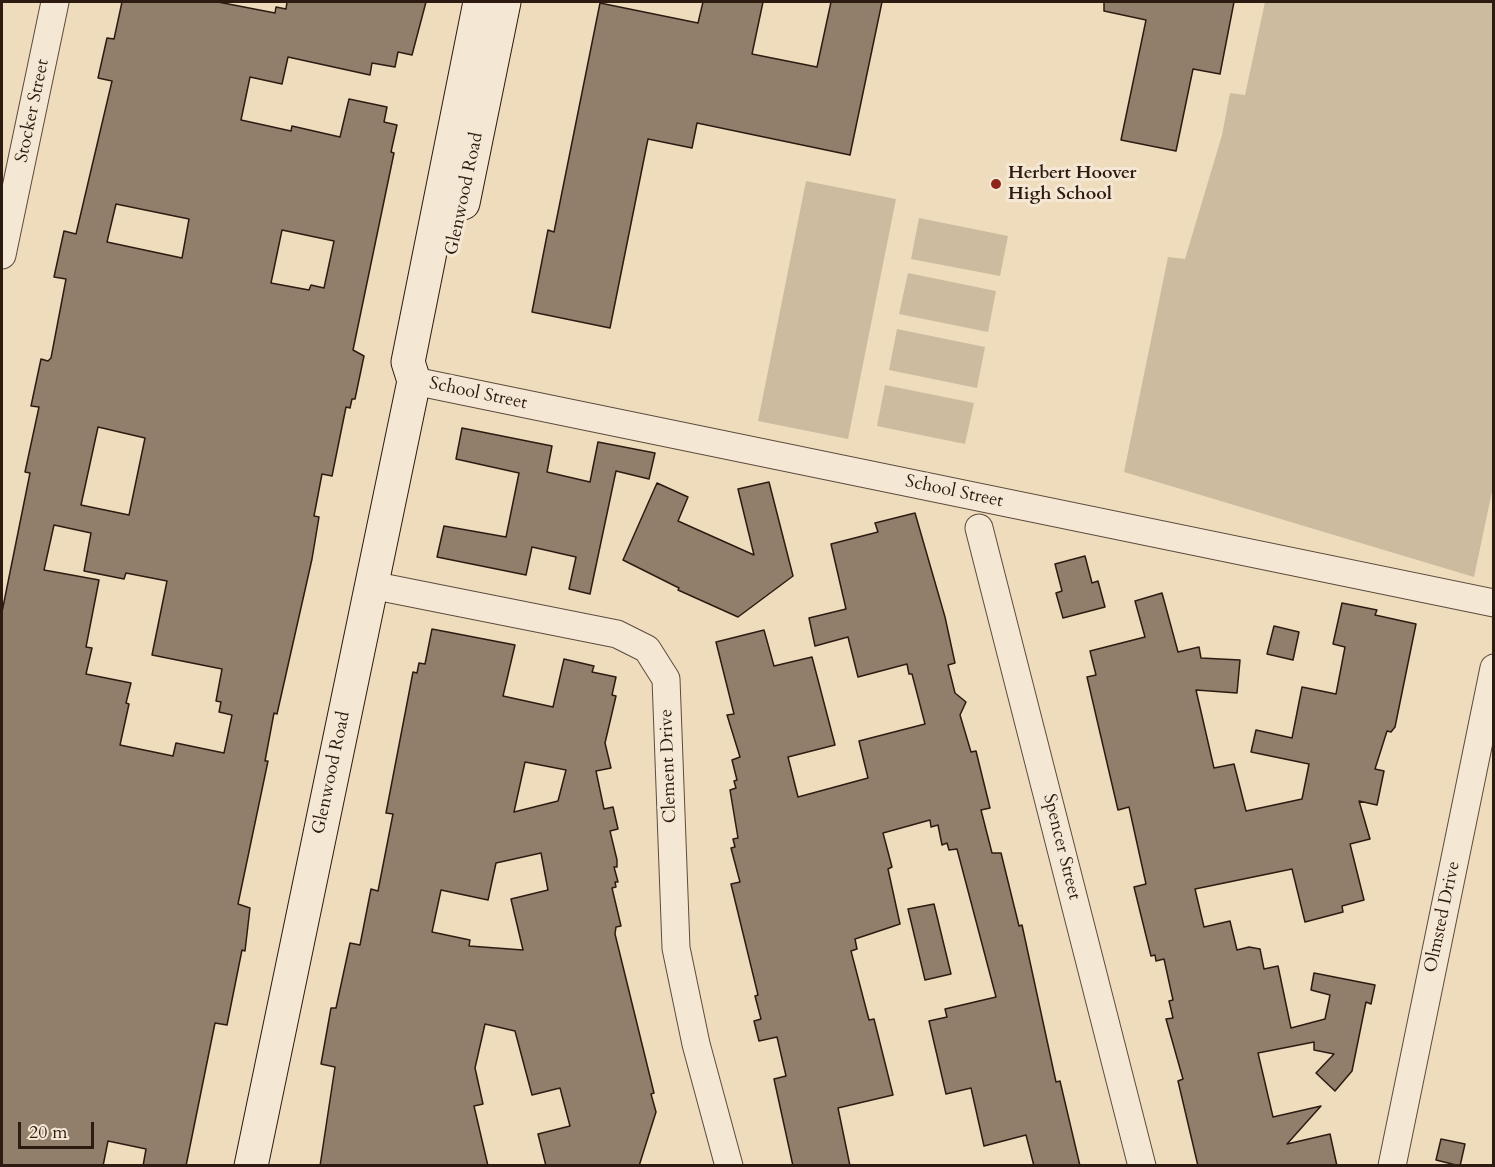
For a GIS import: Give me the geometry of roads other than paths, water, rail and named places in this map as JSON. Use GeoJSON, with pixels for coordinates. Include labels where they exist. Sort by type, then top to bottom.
{"type":"FeatureCollection","features":[{"type":"Feature","properties":{"kind":"street","name":"Stocker Street"},"geometry":{"type":"LineString","coordinates":[[2,255],[55,2]]}},
{"type":"Feature","properties":{"kind":"street","name":"Glenwood Road"},"geometry":{"type":"LineString","coordinates":[[251,1166],[414,381],[408,362],[480,2]]}},
{"type":"Feature","properties":{"kind":"street","name":"Glenwood Road"},"geometry":{"type":"LineString","coordinates":[[414,381],[430,365],[504,2]]}},
{"type":"Feature","properties":{"kind":"street","name":"School Street"},"geometry":{"type":"LineString","coordinates":[[414,381],[1494,603]]}},
{"type":"Feature","properties":{"kind":"street","name":"Spencer Street"},"geometry":{"type":"LineString","coordinates":[[979,528],[1142,1166]]}},
{"type":"Feature","properties":{"kind":"street","name":"Clement Drive"},"geometry":{"type":"LineString","coordinates":[[371,585],[617,634],[647,649],[666,679],[676,948],[696,1044],[729,1166]]}},
{"type":"Feature","properties":{"kind":"street","name":"Olmsted Drive"},"geometry":{"type":"LineString","coordinates":[[1392,1166],[1494,668]]}},
{"type":"Feature","properties":{"kind":"place","name":"Herbert Hoover High School"},"geometry":{"type":"Point","coordinates":[996,184]}}]}
